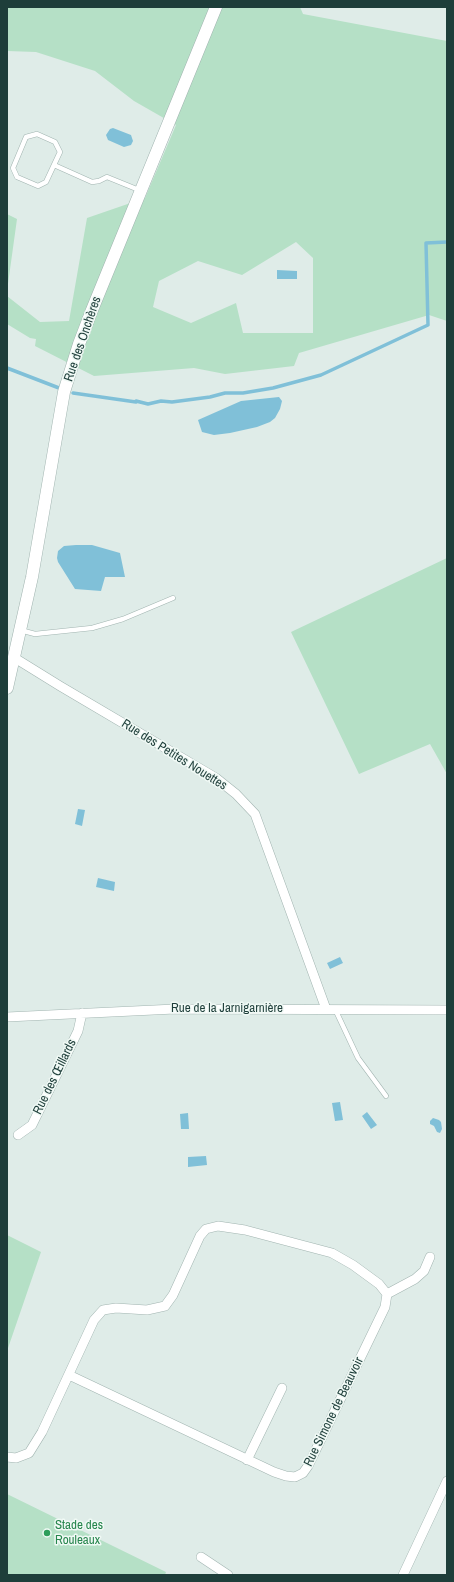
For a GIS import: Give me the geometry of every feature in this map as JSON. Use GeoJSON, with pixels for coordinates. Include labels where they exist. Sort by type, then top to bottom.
{"type":"FeatureCollection","features":[{"type":"Feature","properties":{"kind":"street","name":"Rue des Onchères"},"geometry":{"type":"LineString","coordinates":[[7,688],[32,577],[64,392],[79,344],[92,310],[216,7]]}},
{"type":"Feature","properties":{"kind":"street","name":"Rue des Petites Nouettes"},"geometry":{"type":"LineString","coordinates":[[14,659],[216,778],[236,794],[255,814],[331,1009]]}},
{"type":"Feature","properties":{"kind":"street","name":"Rue de la Jarnigarnière"},"geometry":{"type":"LineString","coordinates":[[7,1016],[175,1009],[447,1010]]}},
{"type":"Feature","properties":{"kind":"street","name":"Rue des Œillards"},"geometry":{"type":"LineString","coordinates":[[18,1135],[32,1125],[78,1031],[82,1013]]}},
{"type":"Feature","properties":{"kind":"street"},"geometry":{"type":"LineString","coordinates":[[7,1457],[16,1458],[29,1453],[42,1432],[94,1320],[103,1310],[116,1308],[147,1310],[165,1306],[174,1295],[200,1236],[206,1229],[218,1226],[245,1230],[332,1253],[353,1265],[379,1284],[387,1294],[406,1285],[424,1271],[430,1257]]}},
{"type":"Feature","properties":{"kind":"street","name":"Rue Simone de Beauvoir"},"geometry":{"type":"LineString","coordinates":[[69,1375],[247,1460],[286,1476],[295,1477],[303,1473],[308,1466],[385,1307],[387,1294]]}},
{"type":"Feature","properties":{"kind":"street"},"geometry":{"type":"LineString","coordinates":[[247,1460],[282,1388]]}},
{"type":"Feature","properties":{"kind":"street"},"geometry":{"type":"LineString","coordinates":[[403,1575],[447,1481]]}},
{"type":"Feature","properties":{"kind":"street"},"geometry":{"type":"LineString","coordinates":[[201,1557],[228,1575]]}},
{"type":"Feature","properties":{"kind":"lane"},"geometry":{"type":"LineString","coordinates":[[37,134],[55,142],[60,152],[54,165],[46,182],[38,186],[17,177],[12,168],[26,137],[37,134]]}},
{"type":"Feature","properties":{"kind":"lane"},"geometry":{"type":"LineString","coordinates":[[54,165],[92,182],[100,181],[108,177],[141,191]]}},
{"type":"Feature","properties":{"kind":"lane"},"geometry":{"type":"LineString","coordinates":[[20,630],[35,634],[92,628],[128,617],[173,598]]}},
{"type":"Feature","properties":{"kind":"lane"},"geometry":{"type":"LineString","coordinates":[[331,1009],[358,1058],[386,1096]]}},
{"type":"Feature","properties":{"kind":"green space"},"geometry":{"type":"Polygon","coordinates":[[[7,7],[300,7],[303,14],[447,41],[447,321],[429,315],[299,353],[294,366],[225,374],[194,368],[94,376],[35,346],[36,339],[30,338],[7,324],[7,296],[40,322],[69,321],[87,218],[145,198],[176,125],[134,101],[95,71],[36,52],[7,51],[7,7]],[[296,242],[242,275],[198,261],[159,281],[153,307],[191,323],[236,303],[243,333],[313,333],[313,258],[296,242]]]}},
{"type":"Feature","properties":{"kind":"green space"},"geometry":{"type":"Polygon","coordinates":[[[7,214],[17,219],[7,291],[7,214]]]}},
{"type":"Feature","properties":{"kind":"green space"},"geometry":{"type":"Polygon","coordinates":[[[447,558],[447,774],[430,744],[359,774],[291,632],[447,558]]]}},
{"type":"Feature","properties":{"kind":"green space"},"geometry":{"type":"Polygon","coordinates":[[[7,1235],[41,1252],[7,1351],[7,1235]]]}},
{"type":"Feature","properties":{"kind":"green space","name":"Stade des Rouleaux"},"geometry":{"type":"Polygon","coordinates":[[[7,1494],[166,1572],[165,1575],[7,1575],[7,1494]]]}},
{"type":"Feature","properties":{"kind":"water"},"geometry":{"type":"Polygon","coordinates":[[[113,128],[131,135],[133,141],[131,145],[124,147],[108,140],[106,135],[110,129],[113,128]]]}},
{"type":"Feature","properties":{"kind":"water"},"geometry":{"type":"Polygon","coordinates":[[[277,270],[297,271],[297,279],[277,279],[277,270]]]}},
{"type":"Feature","properties":{"kind":"water"},"geometry":{"type":"Polygon","coordinates":[[[279,397],[282,401],[280,409],[275,418],[270,422],[257,427],[230,433],[214,435],[202,432],[198,420],[241,401],[279,397]]]}},
{"type":"Feature","properties":{"kind":"water"},"geometry":{"type":"Polygon","coordinates":[[[92,545],[120,553],[125,577],[105,577],[101,591],[75,589],[57,558],[58,551],[64,546],[92,545]]]}},
{"type":"Feature","properties":{"kind":"water"},"geometry":{"type":"Polygon","coordinates":[[[78,809],[85,810],[82,826],[75,824],[78,809]]]}},
{"type":"Feature","properties":{"kind":"water"},"geometry":{"type":"Polygon","coordinates":[[[98,878],[115,882],[114,891],[96,887],[98,878]]]}},
{"type":"Feature","properties":{"kind":"water"},"geometry":{"type":"Polygon","coordinates":[[[340,957],[343,963],[330,969],[327,963],[340,957]]]}},
{"type":"Feature","properties":{"kind":"water"},"geometry":{"type":"Polygon","coordinates":[[[340,1102],[343,1120],[335,1121],[332,1103],[340,1102]]]}},
{"type":"Feature","properties":{"kind":"water"},"geometry":{"type":"Polygon","coordinates":[[[367,1112],[377,1125],[371,1129],[362,1116],[367,1112]]]}},
{"type":"Feature","properties":{"kind":"water"},"geometry":{"type":"Polygon","coordinates":[[[188,1113],[189,1129],[181,1129],[180,1114],[188,1113]]]}},
{"type":"Feature","properties":{"kind":"water"},"geometry":{"type":"Polygon","coordinates":[[[433,1118],[441,1122],[442,1129],[440,1133],[437,1132],[434,1126],[430,1124],[430,1121],[433,1118]]]}},
{"type":"Feature","properties":{"kind":"water"},"geometry":{"type":"Polygon","coordinates":[[[206,1156],[207,1165],[188,1167],[188,1157],[206,1156]]]}},
{"type":"Feature","properties":{"kind":"waterway"},"geometry":{"type":"LineString","coordinates":[[73,393],[136,401],[148,404],[161,401],[172,402],[210,397],[225,393],[243,393],[273,388],[321,375],[428,325],[426,243],[447,242]]}},
{"type":"Feature","properties":{"kind":"waterway"},"geometry":{"type":"LineString","coordinates":[[7,368],[59,388]]}},
{"type":"Feature","properties":{"kind":"place","name":"Stade des Rouleaux"},"geometry":{"type":"Point","coordinates":[47,1533]}}]}
